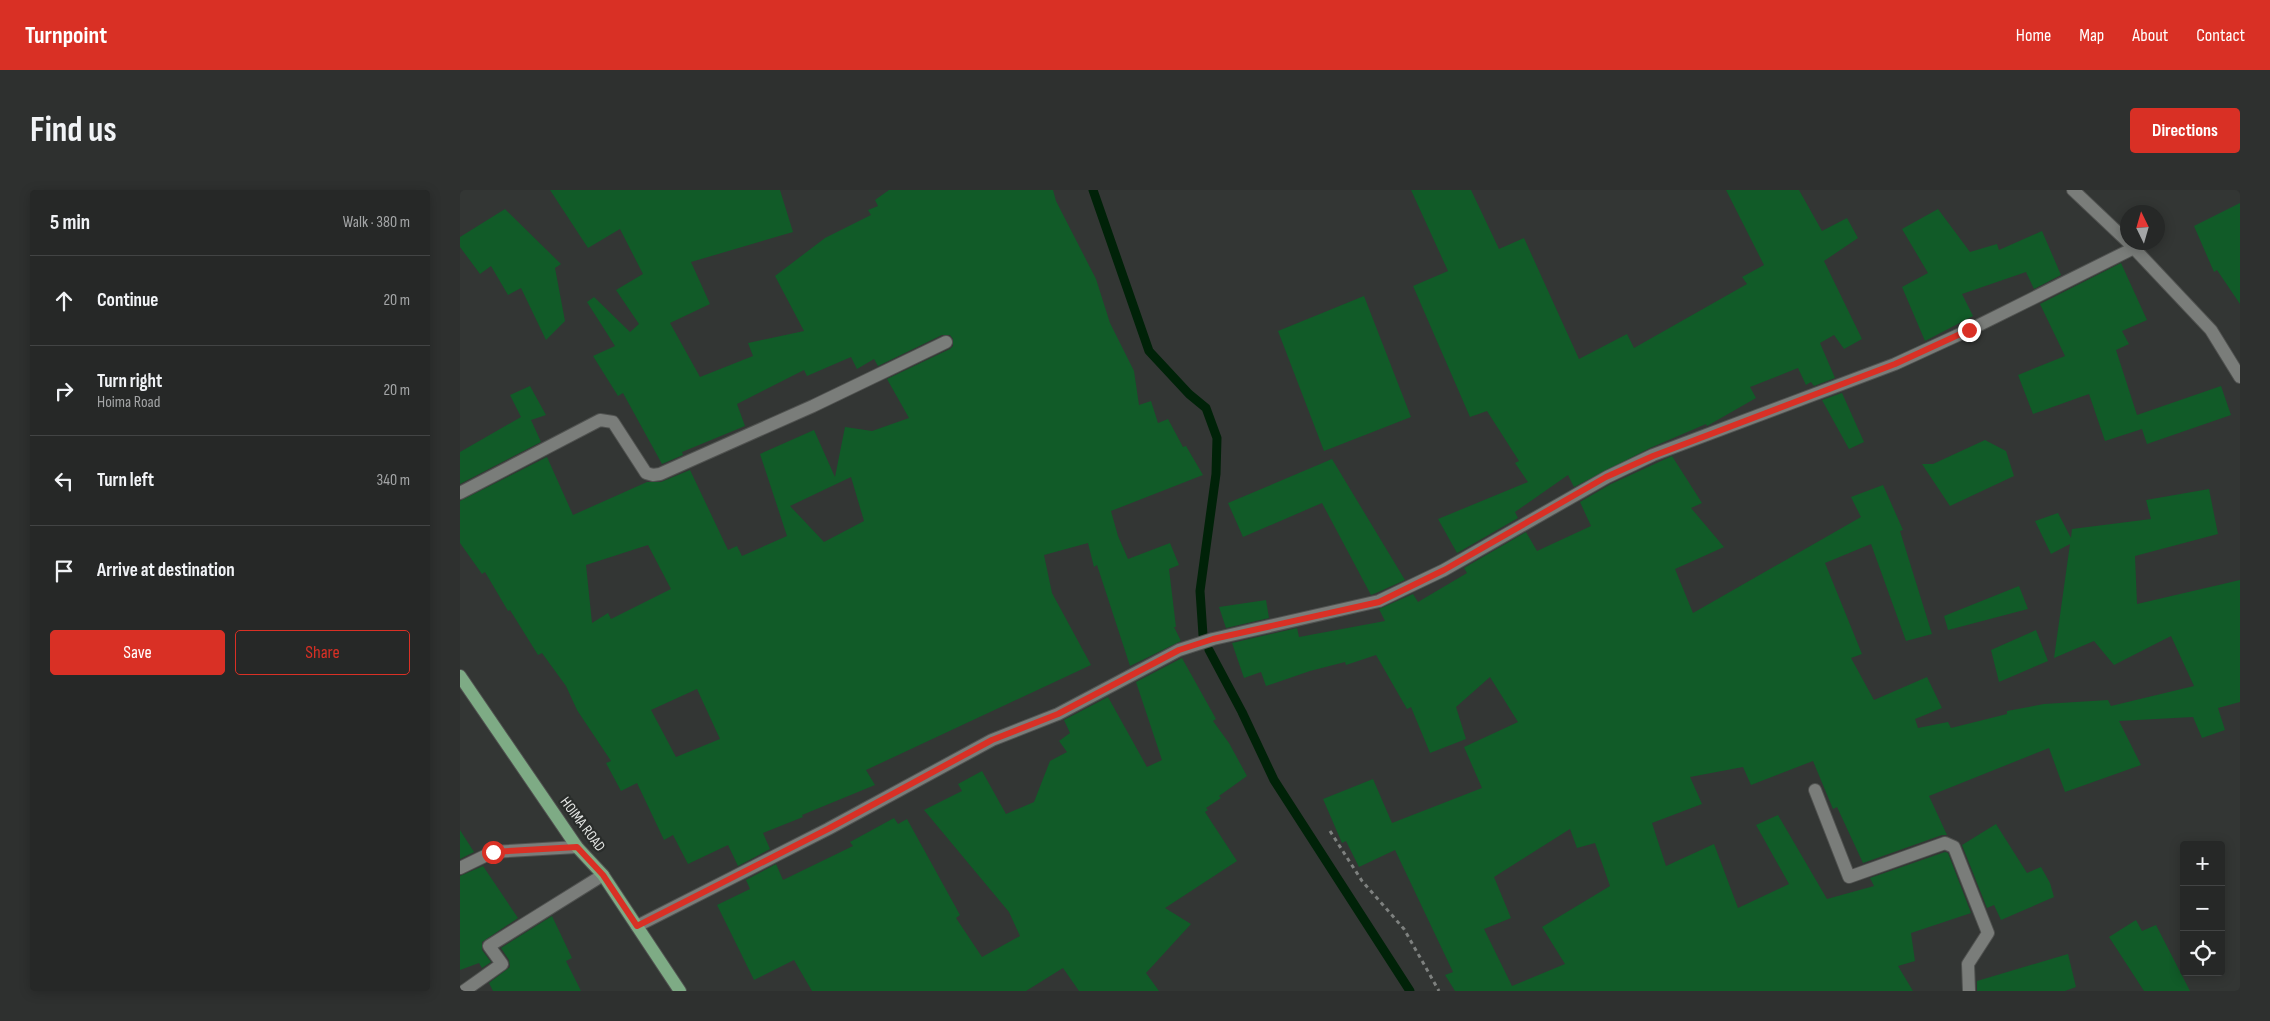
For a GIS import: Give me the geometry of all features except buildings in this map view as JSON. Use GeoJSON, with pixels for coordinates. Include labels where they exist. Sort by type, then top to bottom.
{"type":"FeatureCollection","features":[{"type":"Feature","properties":{"kind":"main road","name":"HOIMA ROAD"},"geometry":{"type":"LineString","coordinates":[[460,676],[577,847],[603,875],[680,991]]}},
{"type":"Feature","properties":{"kind":"street"},"geometry":{"type":"LineString","coordinates":[[2073,190],[2120,235]]}},
{"type":"Feature","properties":{"kind":"street"},"geometry":{"type":"LineString","coordinates":[[637,926],[828,829],[992,740],[1058,714],[1179,650],[1213,639],[1379,602],[1444,570],[1606,477],[1653,456],[1895,364],[1969,330],[2120,249]]}},
{"type":"Feature","properties":{"kind":"street"},"geometry":{"type":"LineString","coordinates":[[2136,250],[2211,330],[2240,377]]}},
{"type":"Feature","properties":{"kind":"street"},"geometry":{"type":"LineString","coordinates":[[460,493],[600,420],[614,422],[646,473],[653,476],[660,474],[813,406],[946,342]]}},
{"type":"Feature","properties":{"kind":"street"},"geometry":{"type":"LineString","coordinates":[[1816,790],[1849,877],[1945,843],[1954,847],[1988,933],[1968,964],[1969,991]]}},
{"type":"Feature","properties":{"kind":"street"},"geometry":{"type":"LineString","coordinates":[[460,868],[493,852],[577,847]]}},
{"type":"Feature","properties":{"kind":"street"},"geometry":{"type":"LineString","coordinates":[[464,991],[502,964],[489,946],[603,875]]}},
{"type":"Feature","properties":{"kind":"path"},"geometry":{"type":"LineString","coordinates":[[1330,831],[1362,881],[1404,929],[1439,991]]}},
{"type":"Feature","properties":{"kind":"waterway"},"geometry":{"type":"LineString","coordinates":[[1093,190],[1149,351],[1189,394],[1206,408],[1217,438],[1216,474],[1200,591],[1203,635]]}},
{"type":"Feature","properties":{"kind":"waterway"},"geometry":{"type":"LineString","coordinates":[[1209,650],[1242,712],[1274,780],[1410,991]]}},
{"type":"Feature","properties":{"kind":"route"},"geometry":{"type":"LineString","coordinates":[[493,852],[577,847],[603,875],[637,926],[828,829],[992,740],[1058,714],[1179,650],[1213,639],[1379,602],[1444,570],[1606,477],[1653,456],[1895,364],[1969,330]]}}]}
